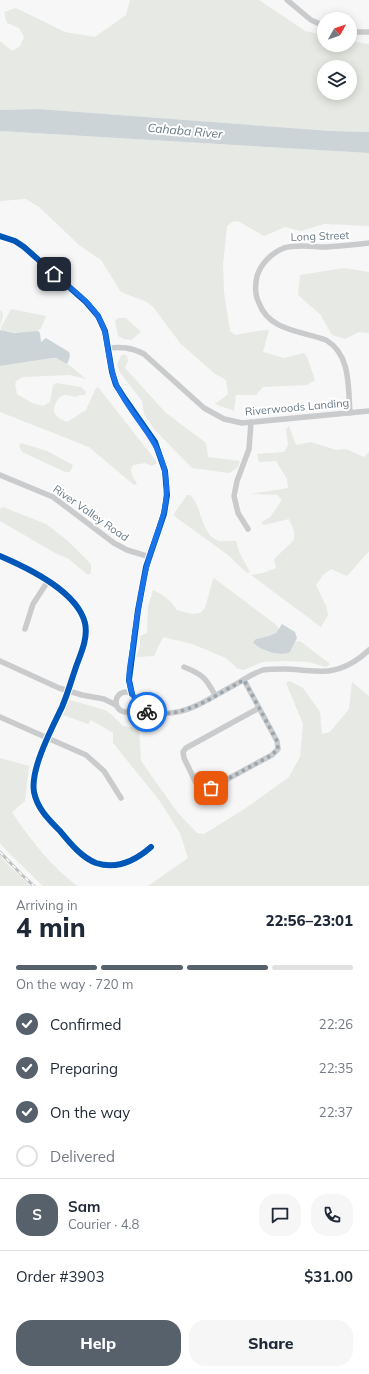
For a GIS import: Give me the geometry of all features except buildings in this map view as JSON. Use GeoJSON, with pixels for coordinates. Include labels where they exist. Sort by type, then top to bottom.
{"type":"FeatureCollection","features":[{"type":"Feature","properties":{"kind":"street"},"geometry":{"type":"LineString","coordinates":[[287,0],[311,20],[317,23]]}},
{"type":"Feature","properties":{"kind":"street"},"geometry":{"type":"LineString","coordinates":[[357,32],[369,32]]}},
{"type":"Feature","properties":{"kind":"street"},"geometry":{"type":"LineString","coordinates":[[0,236],[15,241],[24,247],[90,306],[98,316],[103,327],[116,385],[155,442],[165,471],[167,488],[166,504],[162,523],[144,576],[129,680],[123,692],[117,696],[104,699]]}},
{"type":"Feature","properties":{"kind":"street","name":"Long Street"},"geometry":{"type":"LineString","coordinates":[[350,413],[345,365],[340,352],[326,340],[283,327],[272,322],[260,306],[256,295],[256,284],[258,274],[263,264],[275,253],[285,248],[302,246],[340,246],[369,243]]}},
{"type":"Feature","properties":{"kind":"street","name":"Riverwoods Landing"},"geometry":{"type":"LineString","coordinates":[[108,348],[126,348],[139,352],[149,358],[210,412],[229,421],[251,422],[369,411]]}},
{"type":"Feature","properties":{"kind":"street"},"geometry":{"type":"LineString","coordinates":[[248,529],[238,513],[234,496],[237,481],[249,450],[251,422]]}},
{"type":"Feature","properties":{"kind":"street","name":"River Valley Road"},"geometry":{"type":"LineString","coordinates":[[0,475],[53,497],[114,543],[127,550],[150,557]]}},
{"type":"Feature","properties":{"kind":"street"},"geometry":{"type":"LineString","coordinates":[[0,556],[32,571],[48,581],[76,605],[85,624],[86,634],[84,645],[68,691],[37,765],[33,782],[36,800],[44,815],[84,856],[101,864],[117,865],[128,863],[138,858],[151,848]]}},
{"type":"Feature","properties":{"kind":"street"},"geometry":{"type":"LineString","coordinates":[[25,629],[33,604],[48,581]]}},
{"type":"Feature","properties":{"kind":"street"},"geometry":{"type":"LineString","coordinates":[[134,707],[153,713],[174,714],[188,710],[263,670],[295,668],[319,672],[334,670],[355,662],[369,650]]}},
{"type":"Feature","properties":{"kind":"street"},"geometry":{"type":"LineString","coordinates":[[0,661],[68,691],[104,699],[116,705],[120,711],[124,712],[132,710],[134,707],[135,700],[129,680]]}},
{"type":"Feature","properties":{"kind":"street"},"geometry":{"type":"LineString","coordinates":[[184,667],[198,672],[208,681],[215,695]]}},
{"type":"Feature","properties":{"kind":"street"},"geometry":{"type":"LineString","coordinates":[[244,680],[277,741],[278,746],[276,752],[211,788],[206,789],[199,786],[185,762],[183,752],[186,748],[259,708]]}},
{"type":"Feature","properties":{"kind":"street"},"geometry":{"type":"LineString","coordinates":[[123,692],[132,694]]}},
{"type":"Feature","properties":{"kind":"street"},"geometry":{"type":"LineString","coordinates":[[116,705],[117,696]]}},
{"type":"Feature","properties":{"kind":"street"},"geometry":{"type":"LineString","coordinates":[[0,717],[76,749],[92,760],[108,776],[121,798]]}},
{"type":"Feature","properties":{"kind":"shaded area"},"geometry":{"type":"Polygon","coordinates":[[[130,0],[259,0],[305,31],[317,34],[317,52],[357,52],[357,42],[369,44],[369,132],[331,131],[39,109],[0,110],[0,41],[12,51],[20,46],[24,37],[19,28],[7,23],[4,12],[16,8],[65,32],[95,37],[126,15],[130,0]]]}},
{"type":"Feature","properties":{"kind":"shaded area"},"geometry":{"type":"Polygon","coordinates":[[[0,131],[369,153],[369,226],[324,224],[301,231],[285,227],[264,236],[238,221],[232,222],[227,226],[223,265],[224,292],[230,331],[235,335],[269,330],[263,352],[284,358],[304,353],[307,357],[315,380],[307,385],[263,387],[256,395],[236,395],[234,411],[215,404],[228,394],[226,380],[215,374],[180,343],[154,308],[147,302],[121,292],[101,260],[79,245],[39,207],[26,199],[0,201],[0,131]]]}},
{"type":"Feature","properties":{"kind":"shaded area"},"geometry":{"type":"Polygon","coordinates":[[[344,268],[369,272],[369,333],[359,332],[345,339],[332,335],[320,314],[298,295],[300,275],[344,268]]]}},
{"type":"Feature","properties":{"kind":"shaded area"},"geometry":{"type":"Polygon","coordinates":[[[11,309],[46,316],[41,328],[33,332],[22,333],[1,330],[0,310],[3,313],[1,328],[11,309]]]}},
{"type":"Feature","properties":{"kind":"shaded area"},"geometry":{"type":"Polygon","coordinates":[[[118,318],[126,318],[141,332],[131,340],[118,336],[115,321],[118,318]]]}},
{"type":"Feature","properties":{"kind":"shaded area"},"geometry":{"type":"Polygon","coordinates":[[[124,354],[127,356],[128,361],[125,368],[166,413],[206,443],[208,457],[240,461],[237,468],[229,473],[192,468],[154,429],[144,414],[142,401],[119,371],[117,364],[121,356],[124,354]]]}},
{"type":"Feature","properties":{"kind":"shaded area"},"geometry":{"type":"Polygon","coordinates":[[[52,358],[66,363],[86,379],[69,375],[23,377],[17,380],[15,384],[17,394],[32,403],[43,406],[50,402],[53,385],[56,383],[81,387],[86,392],[85,395],[75,397],[65,395],[57,400],[54,409],[56,415],[67,422],[86,410],[96,388],[98,387],[156,461],[156,464],[152,466],[145,463],[133,465],[131,472],[137,484],[134,485],[89,447],[0,412],[0,366],[52,358]]]}},
{"type":"Feature","properties":{"kind":"shaded area"},"geometry":{"type":"Polygon","coordinates":[[[289,426],[296,445],[311,442],[336,450],[346,449],[364,457],[369,452],[369,551],[347,576],[331,569],[323,575],[316,585],[326,606],[328,615],[321,627],[251,575],[263,573],[276,568],[274,559],[294,540],[294,531],[289,519],[264,525],[262,524],[262,522],[270,517],[282,500],[277,495],[251,494],[288,488],[287,479],[276,461],[259,462],[257,454],[284,452],[288,445],[286,429],[289,426]]]}},
{"type":"Feature","properties":{"kind":"shaded area"},"geometry":{"type":"Polygon","coordinates":[[[21,443],[47,451],[73,465],[70,472],[65,472],[22,452],[19,446],[21,443]]]}},
{"type":"Feature","properties":{"kind":"shaded area"},"geometry":{"type":"Polygon","coordinates":[[[187,495],[190,495],[194,500],[205,527],[214,538],[220,541],[236,541],[240,554],[250,572],[247,573],[228,555],[173,515],[187,495]]]}},
{"type":"Feature","properties":{"kind":"shaded area"},"geometry":{"type":"Polygon","coordinates":[[[3,507],[46,524],[68,541],[91,564],[91,573],[88,575],[69,559],[57,554],[0,521],[0,509],[3,507]]]}},
{"type":"Feature","properties":{"kind":"shaded area"},"geometry":{"type":"Polygon","coordinates":[[[214,578],[278,627],[278,631],[273,634],[256,639],[290,652],[295,642],[300,641],[329,663],[329,665],[326,667],[308,662],[262,662],[244,670],[238,669],[226,658],[192,644],[163,637],[154,656],[136,657],[140,646],[140,636],[147,633],[148,607],[153,590],[172,603],[177,610],[192,614],[200,613],[205,608],[214,578]]]}},
{"type":"Feature","properties":{"kind":"shaded area"},"geometry":{"type":"Polygon","coordinates":[[[290,681],[303,688],[320,712],[322,734],[330,732],[349,709],[352,682],[369,696],[369,886],[148,886],[188,858],[180,833],[159,800],[113,743],[113,733],[91,720],[88,724],[63,715],[70,700],[105,710],[123,726],[139,728],[141,761],[178,813],[197,833],[204,834],[246,808],[289,777],[300,757],[303,724],[286,683],[290,681]]]}},
{"type":"Feature","properties":{"kind":"shaded area"},"geometry":{"type":"Polygon","coordinates":[[[0,758],[29,766],[25,801],[12,812],[50,862],[78,886],[43,886],[0,843],[0,758]]]}},
{"type":"Feature","properties":{"kind":"shaded area"},"geometry":{"type":"Polygon","coordinates":[[[0,855],[8,865],[31,886],[0,886],[0,855]]]}},
{"type":"Feature","properties":{"kind":"water","name":"Cahaba River"},"geometry":{"type":"Polygon","coordinates":[[[39,109],[331,131],[369,132],[369,153],[0,131],[0,110],[39,109]]]}},
{"type":"Feature","properties":{"kind":"water"},"geometry":{"type":"Polygon","coordinates":[[[0,330],[15,333],[38,331],[40,333],[41,342],[46,338],[69,352],[70,356],[68,362],[67,364],[56,358],[52,358],[0,366],[0,330]]]}},
{"type":"Feature","properties":{"kind":"water"},"geometry":{"type":"Polygon","coordinates":[[[282,624],[295,632],[297,638],[290,652],[281,654],[270,652],[260,648],[253,642],[256,639],[276,633],[282,624]]]}},
{"type":"Feature","properties":{"kind":"railway"},"geometry":{"type":"LineString","coordinates":[[0,852],[34,886]]}},
{"type":"Feature","properties":{"kind":"cycle path"},"geometry":{"type":"LineString","coordinates":[[0,236],[15,241],[24,247],[86,302],[98,316],[105,331],[112,372],[116,385],[155,442],[165,471],[167,495],[164,514],[146,567],[138,610],[129,680],[132,694]]}},
{"type":"Feature","properties":{"kind":"cycle path"},"geometry":{"type":"LineString","coordinates":[[0,556],[37,574],[62,591],[80,611],[86,628],[83,649],[64,702],[38,761],[35,772],[34,792],[40,808],[47,818],[76,849],[85,857],[96,863],[104,865],[118,865],[125,863],[139,856],[151,847]]}},
{"type":"Feature","properties":{"kind":"way so far"},"geometry":{"type":"LineString","coordinates":[[147,712],[174,714],[188,710],[244,680],[278,743],[278,749],[272,755],[211,788]]}},
{"type":"Feature","properties":{"kind":"route"},"geometry":{"type":"LineString","coordinates":[[54,274],[86,302],[98,316],[105,331],[112,372],[116,385],[155,442],[163,461],[167,488],[166,504],[162,523],[144,576],[129,680],[135,700],[134,707],[147,712]]}}]}
